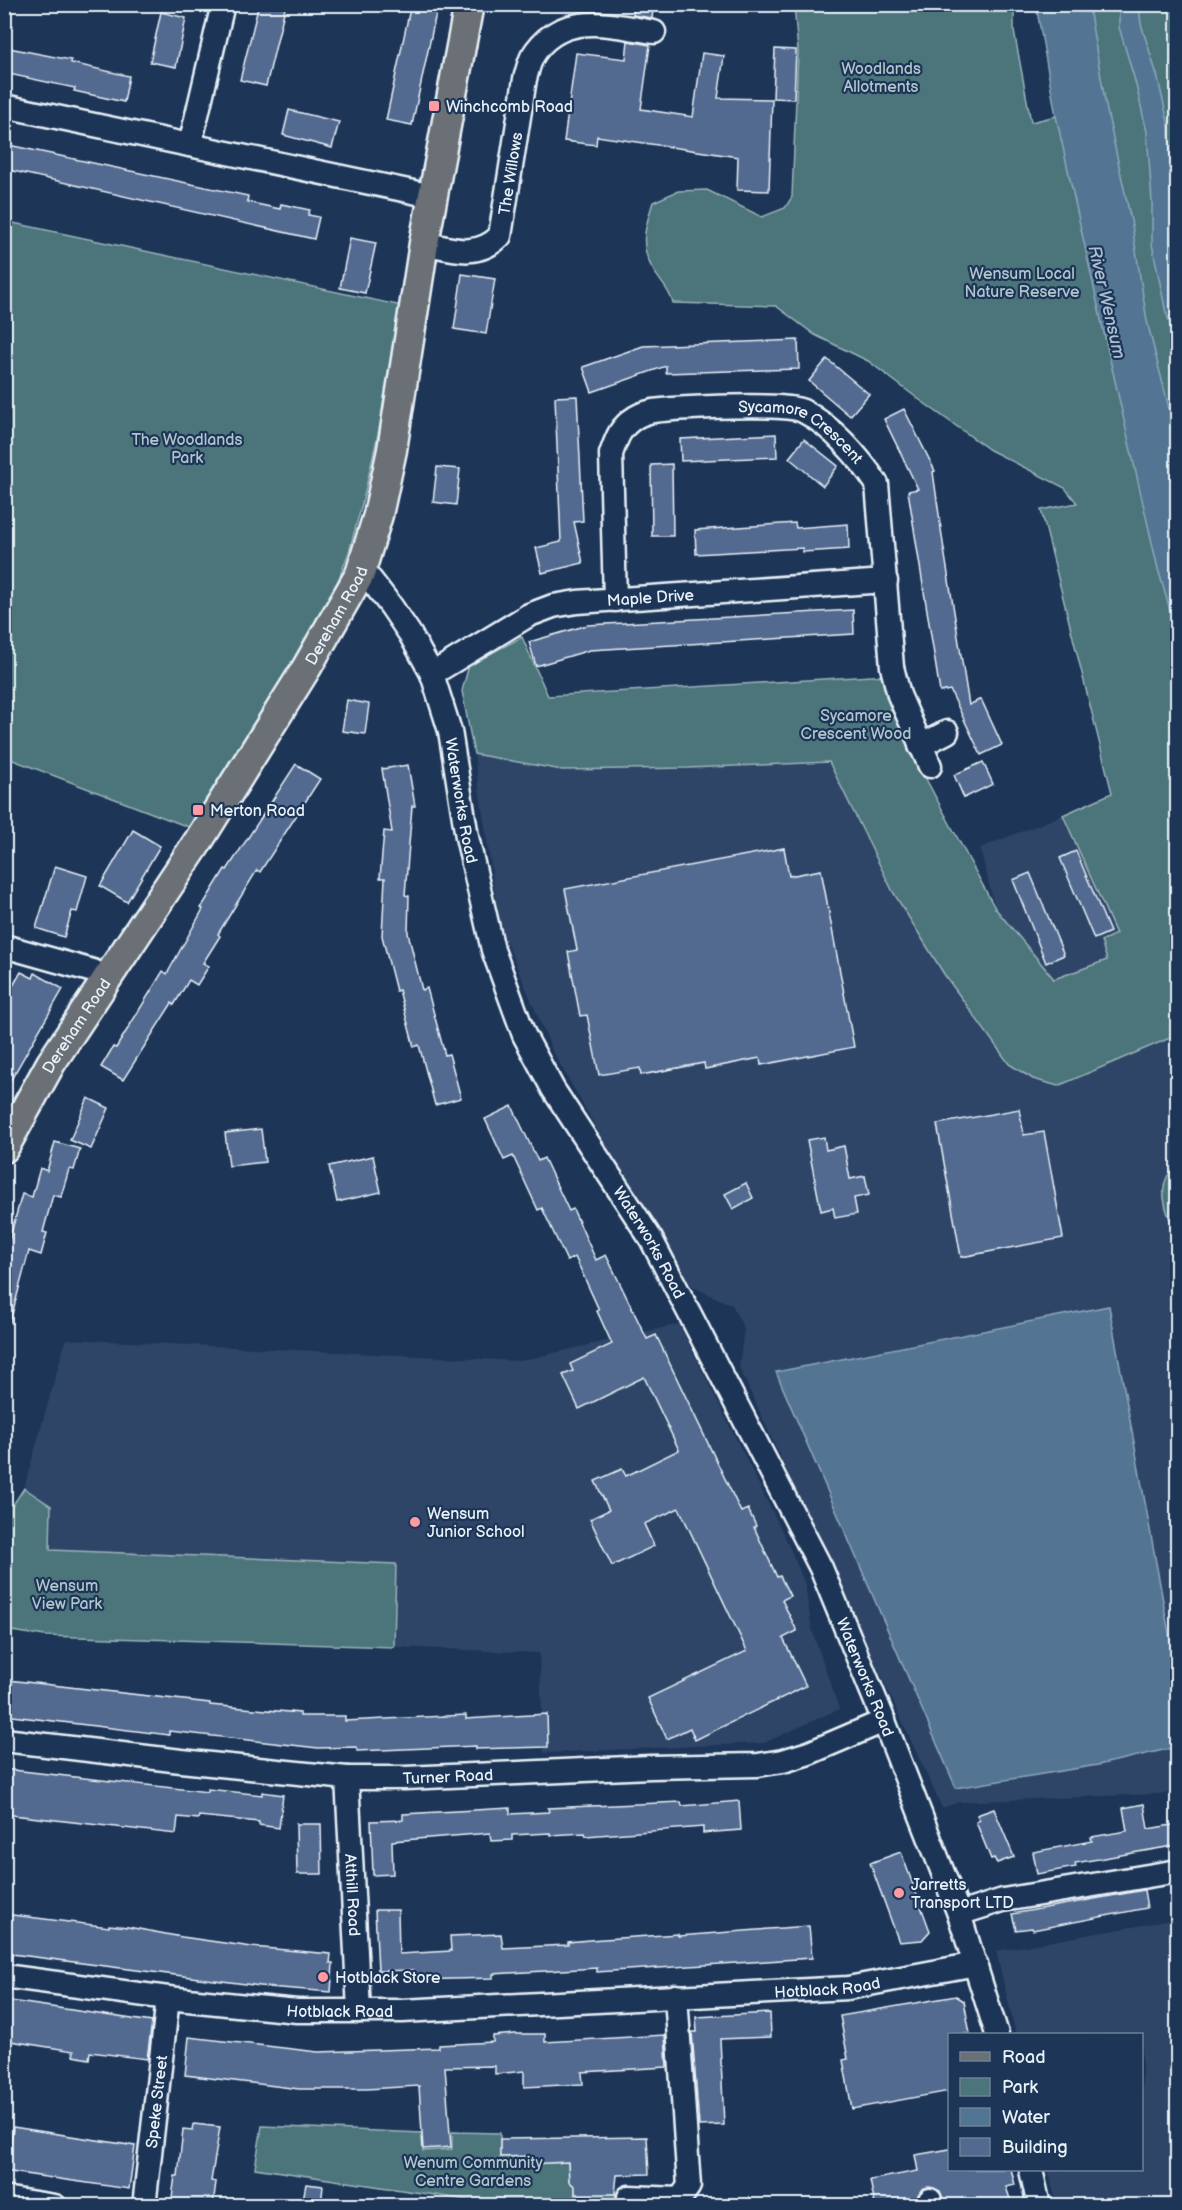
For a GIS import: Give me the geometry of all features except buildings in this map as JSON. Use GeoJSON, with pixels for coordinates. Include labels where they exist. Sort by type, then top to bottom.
{"type":"FeatureCollection","features":[{"type":"Feature","properties":{"kind":"main road","name":"Dereham Road"},"geometry":{"type":"LineString","coordinates":[[4,1148],[51,1063],[205,830],[307,667],[360,574],[378,515],[392,450],[432,196],[470,4]]}},
{"type":"Feature","properties":{"kind":"street"},"geometry":{"type":"LineString","coordinates":[[189,145],[223,4]]}},
{"type":"Feature","properties":{"kind":"street","name":"The Willows"},"geometry":{"type":"LineString","coordinates":[[424,243],[476,251],[491,245],[500,236],[525,79],[532,58],[550,35],[586,23],[654,32]]}},
{"type":"Feature","properties":{"kind":"street"},"geometry":{"type":"LineString","coordinates":[[4,106],[432,196]]}},
{"type":"Feature","properties":{"kind":"street","name":"Sycamore Crescent"},"geometry":{"type":"LineString","coordinates":[[615,600],[611,454],[619,431],[636,417],[650,411],[784,407],[801,409],[819,420],[862,462],[877,484],[892,667],[898,694],[925,756],[946,732]]}},
{"type":"Feature","properties":{"kind":"street","name":"Waterworks Road"},"geometry":{"type":"LineString","coordinates":[[360,574],[371,580],[391,606],[410,634],[432,674],[450,731],[467,837],[493,950],[524,1035],[553,1089],[607,1168],[656,1249],[820,1568],[884,1721],[959,1914],[997,2033]]}},
{"type":"Feature","properties":{"kind":"street","name":"Maple Drive"},"geometry":{"type":"LineString","coordinates":[[432,674],[529,615],[565,604],[886,581]]}},
{"type":"Feature","properties":{"kind":"street"},"geometry":{"type":"LineString","coordinates":[[4,946],[93,971],[107,978]]}},
{"type":"Feature","properties":{"kind":"street","name":"Turner Road"},"geometry":{"type":"LineString","coordinates":[[4,1740],[346,1778],[405,1778],[650,1767],[758,1765],[783,1761],[809,1753],[884,1721]]}},
{"type":"Feature","properties":{"kind":"street","name":"Atthill Road"},"geometry":{"type":"LineString","coordinates":[[346,1778],[358,2011]]}},
{"type":"Feature","properties":{"kind":"street"},"geometry":{"type":"LineString","coordinates":[[959,1914],[1003,1900],[1178,1871]]}},
{"type":"Feature","properties":{"kind":"street","name":"Hotblack Road"},"geometry":{"type":"LineString","coordinates":[[4,1976],[168,1998],[297,2011],[402,2011],[848,1988],[976,1964]]}},
{"type":"Feature","properties":{"kind":"street"},"geometry":{"type":"LineString","coordinates":[[629,2197],[680,2199],[689,2186],[676,1996]]}},
{"type":"Feature","properties":{"kind":"street","name":"Speke Street"},"geometry":{"type":"LineString","coordinates":[[144,2205],[168,1998]]}},
{"type":"Feature","properties":{"kind":"street"},"geometry":{"type":"LineString","coordinates":[[1031,2171],[1039,2205]]}},
{"type":"Feature","properties":{"kind":"street"},"geometry":{"type":"LineString","coordinates":[[4,2198],[56,2205]]}},
{"type":"Feature","properties":{"kind":"shaded area"},"geometry":{"type":"Polygon","coordinates":[[[474,754],[562,770],[829,762],[893,892],[944,974],[1058,1086],[1177,1035],[1177,1793],[959,1802],[942,1808],[739,1367],[744,1329],[732,1305],[693,1287],[668,1255],[552,1050],[500,927],[474,754]]]}},
{"type":"Feature","properties":{"kind":"shaded area"},"geometry":{"type":"Polygon","coordinates":[[[1063,815],[1117,935],[1107,960],[1054,980],[995,908],[980,848],[1063,815]]]}},
{"type":"Feature","properties":{"kind":"shaded area","name":"Wensum Junior School"},"geometry":{"type":"Polygon","coordinates":[[[679,1324],[786,1539],[805,1584],[812,1630],[839,1709],[764,1743],[544,1753],[539,1653],[394,1647],[396,1564],[50,1550],[51,1506],[24,1488],[66,1339],[520,1361],[679,1324]]]}},
{"type":"Feature","properties":{"kind":"shaded area"},"geometry":{"type":"Polygon","coordinates":[[[1177,1919],[1177,2205],[1057,2205],[1048,2171],[1143,2171],[1143,2033],[1016,2033],[996,1951],[1177,1919]]]}},
{"type":"Feature","properties":{"kind":"green space"},"geometry":{"type":"Polygon","coordinates":[[[794,5],[1014,5],[1014,31],[1031,122],[1056,116],[1090,14],[1090,5],[1177,5],[1177,1035],[1058,1086],[1033,1079],[1009,1064],[944,974],[893,892],[829,762],[562,770],[474,754],[462,691],[469,665],[522,637],[548,696],[887,675],[926,779],[995,908],[1054,979],[1107,960],[1101,941],[1116,934],[1063,815],[1112,793],[1041,510],[1077,503],[1065,488],[990,450],[868,361],[815,335],[776,306],[673,303],[647,258],[645,234],[653,202],[678,191],[707,190],[762,217],[785,208],[792,197],[798,51],[794,5]]]}},
{"type":"Feature","properties":{"kind":"green space","name":"The Woodlands Park"},"geometry":{"type":"Polygon","coordinates":[[[4,221],[407,307],[349,552],[323,620],[199,831],[5,757],[4,221]]]}},
{"type":"Feature","properties":{"kind":"green space"},"geometry":{"type":"Polygon","coordinates":[[[1177,1166],[1177,1234],[1168,1214],[1164,1191],[1167,1177],[1177,1166]]]}},
{"type":"Feature","properties":{"kind":"green space","name":"Wensum View Park"},"geometry":{"type":"Polygon","coordinates":[[[24,1488],[51,1506],[50,1550],[396,1564],[394,1647],[45,1636],[5,1630],[5,1503],[13,1505],[24,1488]]]}},
{"type":"Feature","properties":{"kind":"green space","name":"Wenum Community Centre Gardens"},"geometry":{"type":"Polygon","coordinates":[[[262,2126],[422,2133],[423,2151],[452,2149],[452,2132],[500,2133],[500,2157],[529,2156],[530,2164],[568,2162],[569,2181],[575,2187],[575,2195],[615,2194],[616,2205],[501,2205],[255,2168],[262,2126]]]}},
{"type":"Feature","properties":{"kind":"water","name":"River Wensum"},"geometry":{"type":"Polygon","coordinates":[[[1036,5],[1090,5],[1106,106],[1132,225],[1147,321],[1177,440],[1177,634],[1158,569],[1104,333],[1056,116],[1036,5]]]}},
{"type":"Feature","properties":{"kind":"water"},"geometry":{"type":"Polygon","coordinates":[[[1119,5],[1139,5],[1141,24],[1157,75],[1169,126],[1172,214],[1178,250],[1177,340],[1166,313],[1152,244],[1152,202],[1147,132],[1119,27],[1119,5]]]}},
{"type":"Feature","properties":{"kind":"water"},"geometry":{"type":"Polygon","coordinates":[[[1109,1306],[1177,1677],[1177,1747],[1098,1765],[956,1788],[776,1372],[1109,1306]]]}},
{"type":"Feature","properties":{"kind":"place","name":"Winchcomb Road"},"geometry":{"type":"Point","coordinates":[434,106]}},
{"type":"Feature","properties":{"kind":"place","name":"Merton Road"},"geometry":{"type":"Point","coordinates":[198,810]}},
{"type":"Feature","properties":{"kind":"place","name":"Wensum Junior School"},"geometry":{"type":"Point","coordinates":[415,1522]}},
{"type":"Feature","properties":{"kind":"place","name":"Jarretts Transport LTD"},"geometry":{"type":"Point","coordinates":[899,1893]}},
{"type":"Feature","properties":{"kind":"place","name":"Hotblack Store"},"geometry":{"type":"Point","coordinates":[323,1977]}},
{"type":"Feature","properties":{"kind":"park label","name":"Woodlands Allotments"},"geometry":{"type":"Point","coordinates":[881,77]}},
{"type":"Feature","properties":{"kind":"park label","name":"Wensum Local Nature Reserve"},"geometry":{"type":"Point","coordinates":[1022,282]}},
{"type":"Feature","properties":{"kind":"park label","name":"Sycamore Crescent Wood"},"geometry":{"type":"Point","coordinates":[856,724]}}]}
